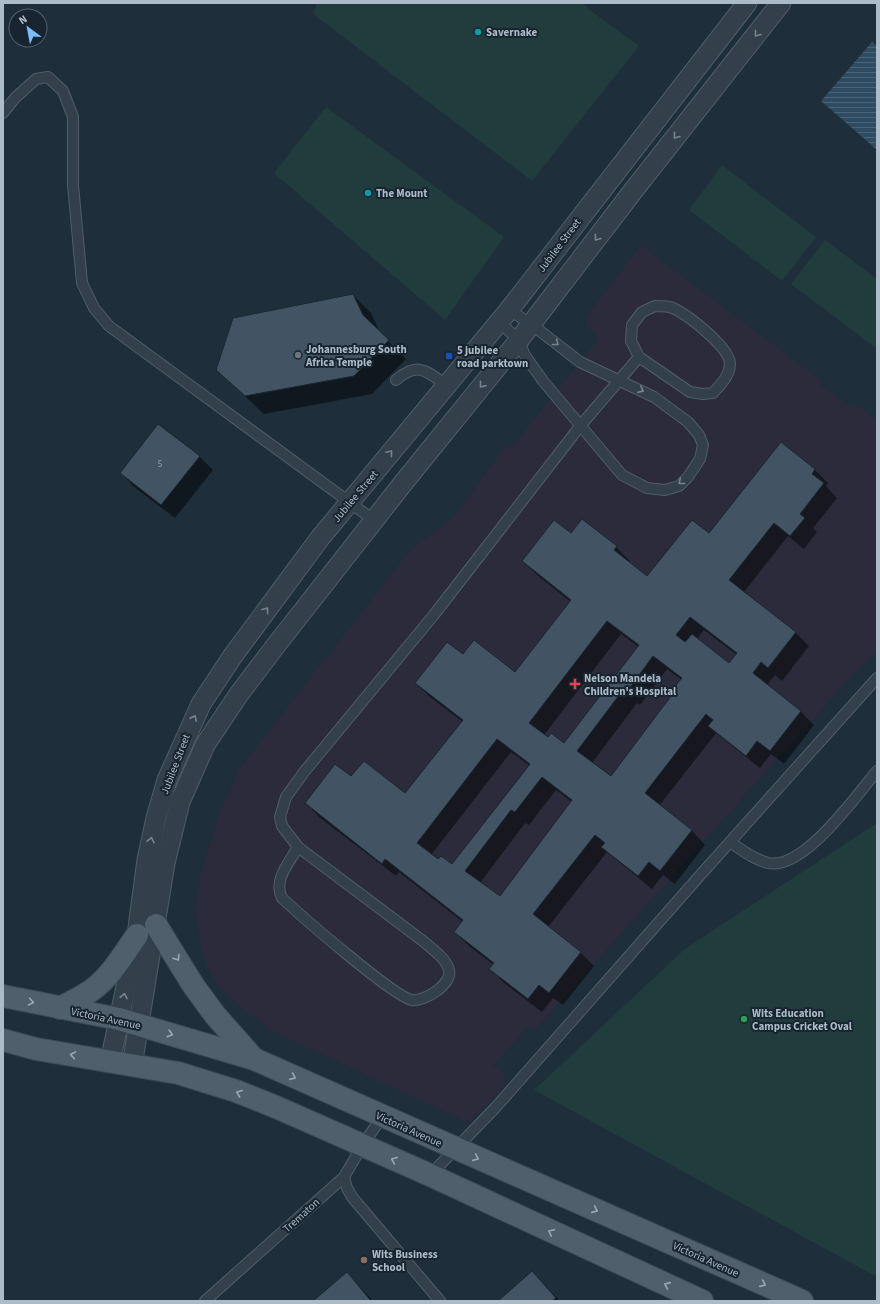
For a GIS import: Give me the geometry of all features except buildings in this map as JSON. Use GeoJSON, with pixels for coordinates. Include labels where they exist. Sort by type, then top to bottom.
{"type":"FeatureCollection","features":[{"type":"Feature","properties":{"kind":"main road"},"geometry":{"type":"LineString","coordinates":[[60,1008],[92,990],[101,982],[147,930],[254,1059]]}},
{"type":"Feature","properties":{"kind":"main road","name":"Victoria Avenue"},"geometry":{"type":"LineString","coordinates":[[3,996],[128,1022],[254,1059],[382,1117],[802,1301]]}},
{"type":"Feature","properties":{"kind":"main road"},"geometry":{"type":"LineString","coordinates":[[3,1040],[36,1049],[178,1073],[236,1091],[276,1107],[430,1175],[702,1301]]}},
{"type":"Feature","properties":{"kind":"street","name":"Jubilee Street"},"geometry":{"type":"LineString","coordinates":[[110,1062],[128,1022],[147,930],[167,780],[201,704],[232,657],[310,551],[504,316],[747,3]]}},
{"type":"Feature","properties":{"kind":"street","name":"Jubilee Street"},"geometry":{"type":"LineString","coordinates":[[156,861],[205,745],[249,682],[404,482],[531,324],[633,191],[781,3]]}},
{"type":"Feature","properties":{"kind":"street"},"geometry":{"type":"LineString","coordinates":[[128,1022],[132,1066]]}},
{"type":"Feature","properties":{"kind":"lane"},"geometry":{"type":"LineString","coordinates":[[3,113],[15,98],[36,79],[48,77],[63,91],[73,116],[73,185],[82,283],[94,308],[109,326],[375,521]]}},
{"type":"Feature","properties":{"kind":"lane"},"geometry":{"type":"LineString","coordinates":[[655,306],[672,307],[716,339],[727,354],[730,364],[727,377],[713,393],[703,394],[690,392],[639,357],[631,341],[632,325],[642,312],[655,306]]}},
{"type":"Feature","properties":{"kind":"lane"},"geometry":{"type":"LineString","coordinates":[[504,316],[531,324],[580,362],[654,397],[688,422],[700,435],[703,445],[700,459],[688,477],[679,486],[666,490],[647,488],[622,475],[532,367],[504,316]]}},
{"type":"Feature","properties":{"kind":"lane"},"geometry":{"type":"LineString","coordinates":[[298,847],[279,880],[278,891],[282,898],[390,987],[412,1000],[424,998],[439,989],[448,979],[450,974],[449,969],[441,958],[423,941],[298,847],[282,826],[280,817],[286,797],[304,772],[433,616],[581,425],[639,357]]}},
{"type":"Feature","properties":{"kind":"lane"},"geometry":{"type":"LineString","coordinates":[[396,380],[404,374],[417,369],[426,370],[447,386]]}},
{"type":"Feature","properties":{"kind":"lane"},"geometry":{"type":"LineString","coordinates":[[430,1175],[454,1148],[496,1107],[877,678]]}},
{"type":"Feature","properties":{"kind":"lane"},"geometry":{"type":"LineString","coordinates":[[730,842],[753,858],[769,863],[782,863],[801,854],[816,841],[877,771]]}},
{"type":"Feature","properties":{"kind":"lane","name":"Trematon"},"geometry":{"type":"LineString","coordinates":[[205,1301],[344,1177],[362,1146],[382,1117]]}},
{"type":"Feature","properties":{"kind":"lane"},"geometry":{"type":"LineString","coordinates":[[344,1177],[347,1188],[352,1197],[440,1301]]}},
{"type":"Feature","properties":{"kind":"shaded area"},"geometry":{"type":"Polygon","coordinates":[[[872,42],[877,46],[877,150],[821,101],[872,42]]]}},
{"type":"Feature","properties":{"kind":"shaded area","name":"Nelson Mandela Children's Hospital"},"geometry":{"type":"Polygon","coordinates":[[[641,245],[822,381],[820,385],[853,408],[856,404],[877,421],[877,651],[830,700],[536,1029],[530,1025],[493,1065],[505,1074],[504,1085],[469,1123],[274,1032],[246,1012],[221,990],[209,971],[203,954],[199,934],[196,908],[200,877],[220,811],[240,768],[410,550],[455,516],[506,445],[511,448],[599,338],[587,326],[585,318],[641,245]]]}},
{"type":"Feature","properties":{"kind":"green space"},"geometry":{"type":"Polygon","coordinates":[[[317,3],[583,3],[588,7],[587,8],[639,46],[532,181],[313,14],[317,3]]]}},
{"type":"Feature","properties":{"kind":"green space"},"geometry":{"type":"Polygon","coordinates":[[[326,107],[504,237],[445,320],[274,173],[326,107]]]}},
{"type":"Feature","properties":{"kind":"green space"},"geometry":{"type":"Polygon","coordinates":[[[722,165],[816,237],[782,281],[689,210],[722,165]]]}},
{"type":"Feature","properties":{"kind":"green space"},"geometry":{"type":"Polygon","coordinates":[[[825,240],[877,279],[877,349],[791,284],[825,240]]]}},
{"type":"Feature","properties":{"kind":"green space","name":"Wits Education Campus Cricket Oval"},"geometry":{"type":"Polygon","coordinates":[[[877,823],[877,1277],[534,1090],[686,948],[877,823]]]}},
{"type":"Feature","properties":{"kind":"place","name":"Savernake"},"geometry":{"type":"Point","coordinates":[478,32]}},
{"type":"Feature","properties":{"kind":"place","name":"The Mount"},"geometry":{"type":"Point","coordinates":[368,193]}},
{"type":"Feature","properties":{"kind":"place","name":"Johannesburg South Africa Temple"},"geometry":{"type":"Point","coordinates":[298,355]}},
{"type":"Feature","properties":{"kind":"place","name":"5 jubilee road parktown"},"geometry":{"type":"Point","coordinates":[449,356]}},
{"type":"Feature","properties":{"kind":"place","name":"Nelson Mandela Children's Hospital"},"geometry":{"type":"Point","coordinates":[575,684]}},
{"type":"Feature","properties":{"kind":"place","name":"Wits Education Campus Cricket Oval"},"geometry":{"type":"Point","coordinates":[744,1019]}},
{"type":"Feature","properties":{"kind":"place","name":"Wits Business School"},"geometry":{"type":"Point","coordinates":[364,1260]}}]}
